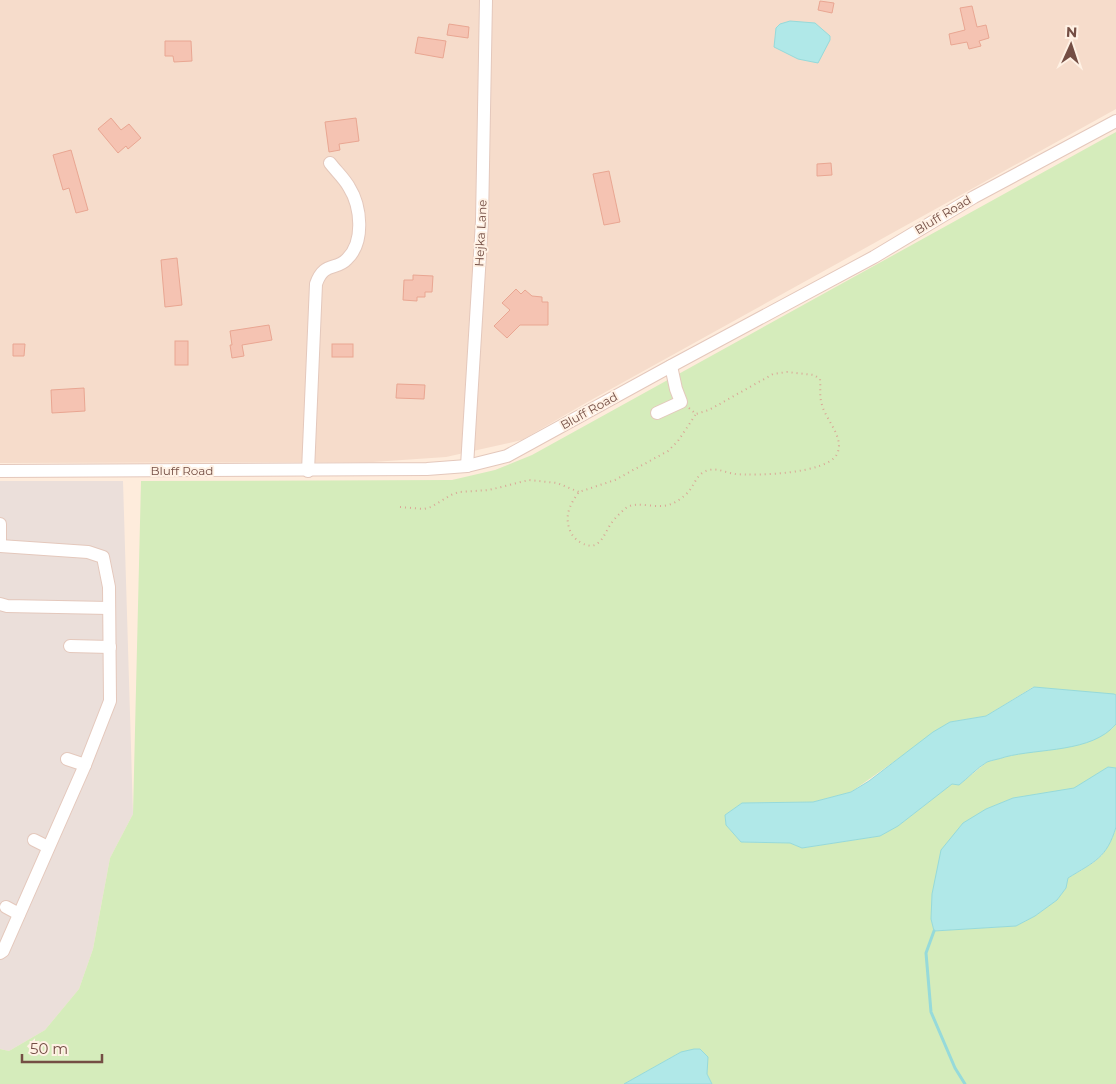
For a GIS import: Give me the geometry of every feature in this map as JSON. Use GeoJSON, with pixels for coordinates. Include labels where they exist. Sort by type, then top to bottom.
{"type":"FeatureCollection","features":[{"type":"Feature","properties":{"kind":"street","name":"Hejka Lane"},"geometry":{"type":"LineString","coordinates":[[468,466],[482,221],[486,0]]}},
{"type":"Feature","properties":{"kind":"street","name":"Bluff Road"},"geometry":{"type":"LineString","coordinates":[[0,471],[427,469],[468,466],[507,456],[874,257],[974,197],[1116,121]]}},
{"type":"Feature","properties":{"kind":"street"},"geometry":{"type":"LineString","coordinates":[[308,471],[316,284],[320,274],[332,266],[347,260],[357,245],[359,225],[357,204],[349,187],[330,163]]}},
{"type":"Feature","properties":{"kind":"street"},"geometry":{"type":"LineString","coordinates":[[657,413],[681,402],[671,366]]}},
{"type":"Feature","properties":{"kind":"street"},"geometry":{"type":"LineString","coordinates":[[0,524],[0,546],[88,552],[103,557],[109,587],[110,647],[110,701],[85,765],[0,953]]}},
{"type":"Feature","properties":{"kind":"street"},"geometry":{"type":"LineString","coordinates":[[0,604],[7,606],[109,608]]}},
{"type":"Feature","properties":{"kind":"street"},"geometry":{"type":"LineString","coordinates":[[70,646],[110,647]]}},
{"type":"Feature","properties":{"kind":"street"},"geometry":{"type":"LineString","coordinates":[[67,758],[85,765]]}},
{"type":"Feature","properties":{"kind":"street"},"geometry":{"type":"LineString","coordinates":[[34,840],[48,847]]}},
{"type":"Feature","properties":{"kind":"street"},"geometry":{"type":"LineString","coordinates":[[6,907],[19,914]]}},
{"type":"Feature","properties":{"kind":"path"},"geometry":{"type":"LineString","coordinates":[[787,372],[814,375],[820,379],[822,406],[840,445],[838,453],[833,460],[796,472],[734,474],[708,470],[698,476],[688,492],[670,505],[661,507],[633,506],[627,508],[612,522],[602,540],[592,545],[578,541],[569,529],[567,521],[573,499],[579,492],[615,480],[668,451],[682,436],[689,422],[696,414],[708,410],[773,374],[787,372]]}},
{"type":"Feature","properties":{"kind":"path"},"geometry":{"type":"LineString","coordinates":[[681,402],[696,414]]}},
{"type":"Feature","properties":{"kind":"path"},"geometry":{"type":"LineString","coordinates":[[400,507],[424,509],[451,494],[489,490],[529,480],[557,483],[579,492]]}},
{"type":"Feature","properties":{"kind":"shaded area"},"geometry":{"type":"Polygon","coordinates":[[[0,0],[1116,0],[1116,109],[522,440],[446,457],[373,462],[0,463],[0,0]]]}},
{"type":"Feature","properties":{"kind":"shaded area"},"geometry":{"type":"Polygon","coordinates":[[[0,481],[123,481],[133,814],[110,858],[93,949],[79,989],[45,1030],[9,1051],[0,1049],[0,481]]]}},
{"type":"Feature","properties":{"kind":"green space"},"geometry":{"type":"Polygon","coordinates":[[[1116,132],[1116,695],[1033,687],[986,716],[950,722],[851,792],[813,802],[742,803],[725,815],[726,825],[741,842],[790,843],[802,848],[880,836],[898,826],[952,784],[959,785],[987,762],[1112,729],[1116,724],[1116,768],[1108,767],[1074,789],[1013,798],[986,809],[932,894],[931,919],[934,931],[1016,926],[1035,916],[1057,900],[1066,888],[1068,878],[1104,853],[1116,827],[1116,1084],[712,1084],[707,1074],[708,1057],[681,1052],[624,1084],[0,1084],[0,1049],[9,1051],[45,1030],[79,989],[93,949],[110,858],[133,814],[141,481],[452,480],[495,470],[532,455],[1116,132]]]}},
{"type":"Feature","properties":{"kind":"water"},"geometry":{"type":"Polygon","coordinates":[[[790,21],[815,23],[830,36],[830,40],[818,63],[798,59],[774,47],[776,28],[780,24],[790,21]]]}},
{"type":"Feature","properties":{"kind":"water"},"geometry":{"type":"Polygon","coordinates":[[[1034,687],[1114,694],[1116,695],[1116,724],[1106,733],[1079,745],[1019,754],[987,762],[959,785],[952,784],[898,826],[880,836],[802,848],[790,843],[741,842],[726,825],[725,815],[742,803],[813,802],[851,792],[869,781],[933,732],[950,722],[986,716],[1034,687]]]}},
{"type":"Feature","properties":{"kind":"water"},"geometry":{"type":"Polygon","coordinates":[[[1108,767],[1116,768],[1116,827],[1104,853],[1068,878],[1066,888],[1057,900],[1035,916],[1016,926],[934,931],[931,919],[932,894],[941,850],[963,823],[986,809],[1013,798],[1074,788],[1108,767]]]}},
{"type":"Feature","properties":{"kind":"water"},"geometry":{"type":"Polygon","coordinates":[[[700,1049],[708,1057],[707,1074],[712,1084],[624,1084],[681,1052],[700,1049]]]}},
{"type":"Feature","properties":{"kind":"building"},"geometry":{"type":"Polygon","coordinates":[[[820,1],[834,3],[832,13],[818,10],[820,1]]]}},
{"type":"Feature","properties":{"kind":"building"},"geometry":{"type":"Polygon","coordinates":[[[972,6],[977,27],[986,25],[989,38],[979,41],[981,46],[969,49],[967,42],[951,45],[949,34],[965,30],[960,8],[972,6]]]}},
{"type":"Feature","properties":{"kind":"building"},"geometry":{"type":"Polygon","coordinates":[[[449,24],[469,27],[468,38],[447,35],[449,24]]]}},
{"type":"Feature","properties":{"kind":"building"},"geometry":{"type":"Polygon","coordinates":[[[418,37],[446,41],[443,58],[415,53],[418,37]]]}},
{"type":"Feature","properties":{"kind":"building"},"geometry":{"type":"Polygon","coordinates":[[[165,41],[191,41],[192,61],[174,62],[173,56],[165,56],[165,41]]]}},
{"type":"Feature","properties":{"kind":"building"},"geometry":{"type":"Polygon","coordinates":[[[111,118],[121,130],[129,124],[141,138],[128,149],[126,146],[118,153],[98,129],[111,118]]]}},
{"type":"Feature","properties":{"kind":"building"},"geometry":{"type":"Polygon","coordinates":[[[356,118],[359,141],[339,144],[340,150],[329,152],[325,122],[356,118]]]}},
{"type":"Feature","properties":{"kind":"building"},"geometry":{"type":"Polygon","coordinates":[[[71,150],[88,210],[76,213],[69,188],[63,190],[53,155],[71,150]]]}},
{"type":"Feature","properties":{"kind":"building"},"geometry":{"type":"Polygon","coordinates":[[[831,163],[832,175],[817,176],[817,164],[831,163]]]}},
{"type":"Feature","properties":{"kind":"building"},"geometry":{"type":"Polygon","coordinates":[[[609,171],[620,222],[604,225],[593,174],[609,171]]]}},
{"type":"Feature","properties":{"kind":"building"},"geometry":{"type":"Polygon","coordinates":[[[177,258],[182,305],[165,307],[161,260],[177,258]]]}},
{"type":"Feature","properties":{"kind":"building"},"geometry":{"type":"Polygon","coordinates":[[[413,275],[433,276],[432,292],[425,292],[425,297],[417,297],[417,301],[403,300],[404,280],[413,280],[413,275]]]}},
{"type":"Feature","properties":{"kind":"building"},"geometry":{"type":"Polygon","coordinates":[[[516,289],[521,294],[525,290],[532,296],[542,297],[542,302],[548,302],[548,325],[520,325],[507,338],[494,326],[510,310],[502,303],[516,289]]]}},
{"type":"Feature","properties":{"kind":"building"},"geometry":{"type":"Polygon","coordinates":[[[269,325],[272,340],[242,345],[244,356],[232,358],[230,331],[269,325]]]}},
{"type":"Feature","properties":{"kind":"building"},"geometry":{"type":"Polygon","coordinates":[[[175,341],[188,341],[188,365],[175,365],[175,341]]]}},
{"type":"Feature","properties":{"kind":"building"},"geometry":{"type":"Polygon","coordinates":[[[13,344],[25,344],[24,356],[13,356],[13,344]]]}},
{"type":"Feature","properties":{"kind":"building"},"geometry":{"type":"Polygon","coordinates":[[[332,344],[353,344],[353,357],[332,357],[332,344]]]}},
{"type":"Feature","properties":{"kind":"building"},"geometry":{"type":"Polygon","coordinates":[[[397,384],[425,385],[424,399],[396,398],[397,384]]]}},
{"type":"Feature","properties":{"kind":"building"},"geometry":{"type":"Polygon","coordinates":[[[84,388],[85,411],[52,413],[51,390],[84,388]]]}},
{"type":"Feature","properties":{"kind":"waterway"},"geometry":{"type":"LineString","coordinates":[[934,931],[926,953],[931,1012],[955,1068],[965,1084]]}}]}
